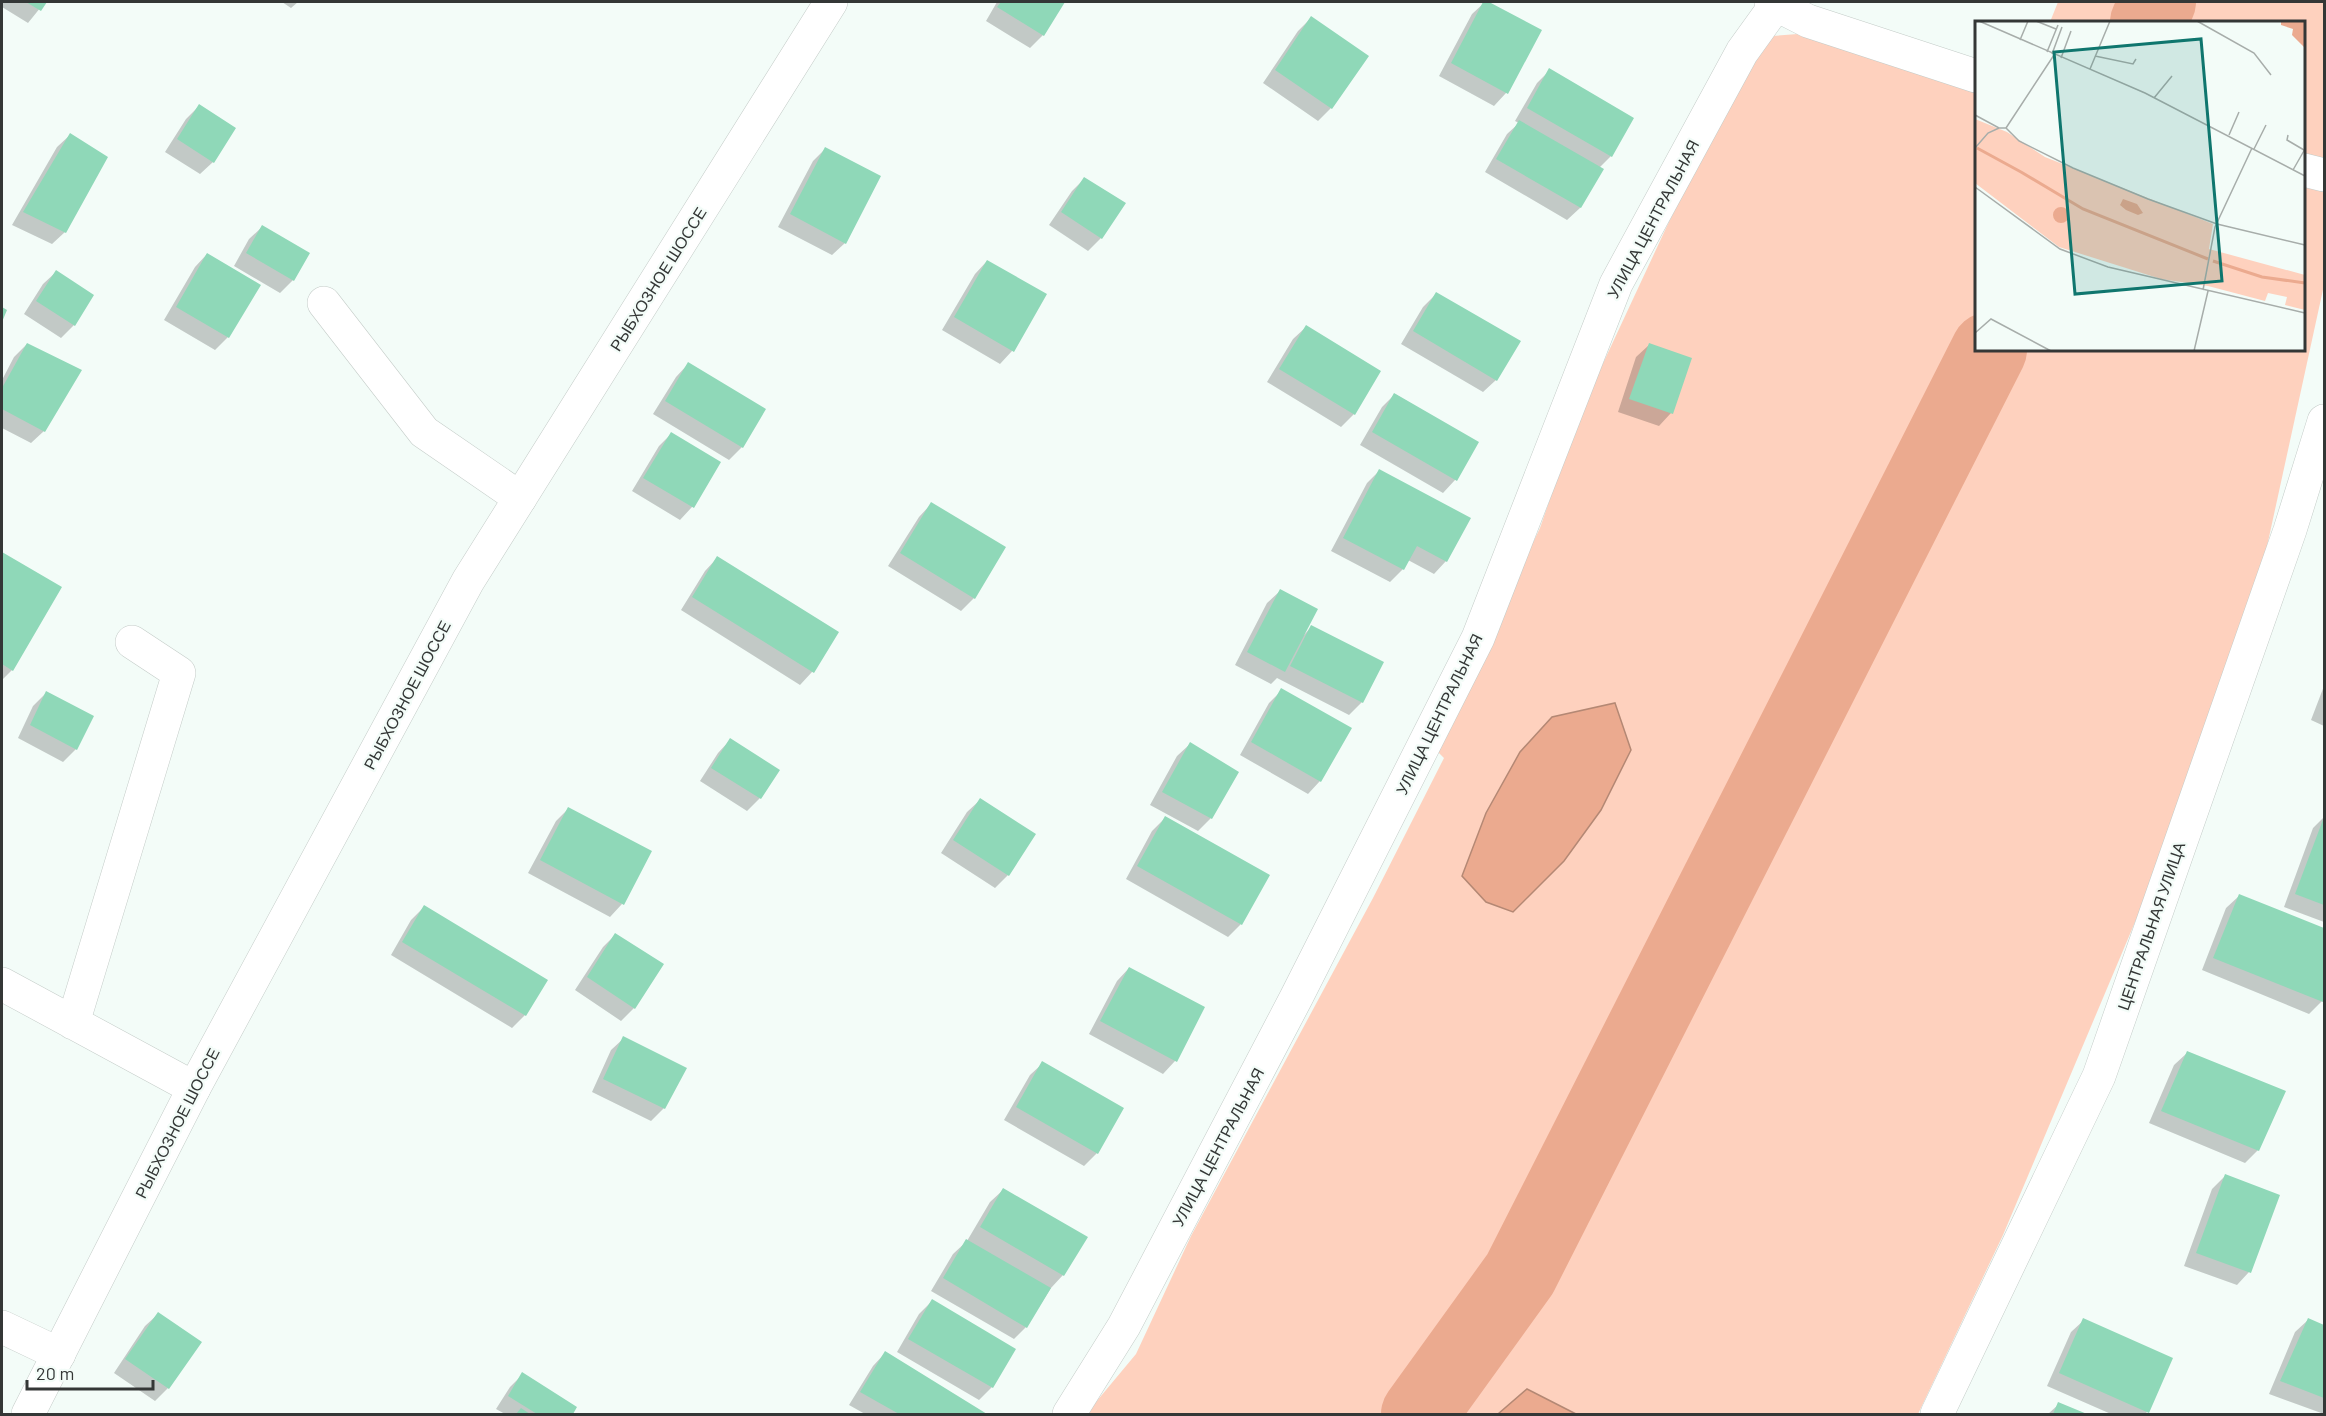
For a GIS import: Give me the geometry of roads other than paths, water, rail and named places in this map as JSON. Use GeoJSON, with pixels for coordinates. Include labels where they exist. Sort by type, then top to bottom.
{"type":"FeatureCollection","features":[{"type":"Feature","properties":{"kind":"street","name":"РЫБХОЗНОЕ ШОССЕ"},"geometry":{"type":"LineString","coordinates":[[28,1414],[194,1088],[468,581],[831,2]]}},
{"type":"Feature","properties":{"kind":"street"},"geometry":{"type":"LineString","coordinates":[[1775,3],[1808,21],[1975,75]]}},
{"type":"Feature","properties":{"kind":"street","name":"УЛИЦА ЦЕНТРАЛЬНАЯ"},"geometry":{"type":"LineString","coordinates":[[1069,1414],[1124,1326],[1268,1051],[1478,638],[1616,284],[1742,52],[1775,3]]}},
{"type":"Feature","properties":{"kind":"street"},"geometry":{"type":"LineString","coordinates":[[2305,170],[2325,176]]}},
{"type":"Feature","properties":{"kind":"street"},"geometry":{"type":"LineString","coordinates":[[324,303],[424,432],[520,498]]}},
{"type":"Feature","properties":{"kind":"street","name":"ЦЕНТРАЛЬНАЯ УЛИЦА"},"geometry":{"type":"LineString","coordinates":[[1937,1414],[2099,1076],[2290,530],[2325,422]]}},
{"type":"Feature","properties":{"kind":"street"},"geometry":{"type":"LineString","coordinates":[[73,1023],[179,673],[132,642]]}},
{"type":"Feature","properties":{"kind":"street"},"geometry":{"type":"LineString","coordinates":[[2,984],[194,1088]]}},
{"type":"Feature","properties":{"kind":"street"},"geometry":{"type":"LineString","coordinates":[[2,1326],[59,1354]]}},
{"type":"Feature","properties":{"kind":"waterway"},"geometry":{"type":"LineString","coordinates":[[2148,21],[2158,2]]}},
{"type":"Feature","properties":{"kind":"waterway"},"geometry":{"type":"LineString","coordinates":[[1419,1414],[1520,1274],[1988,351]]}}]}
